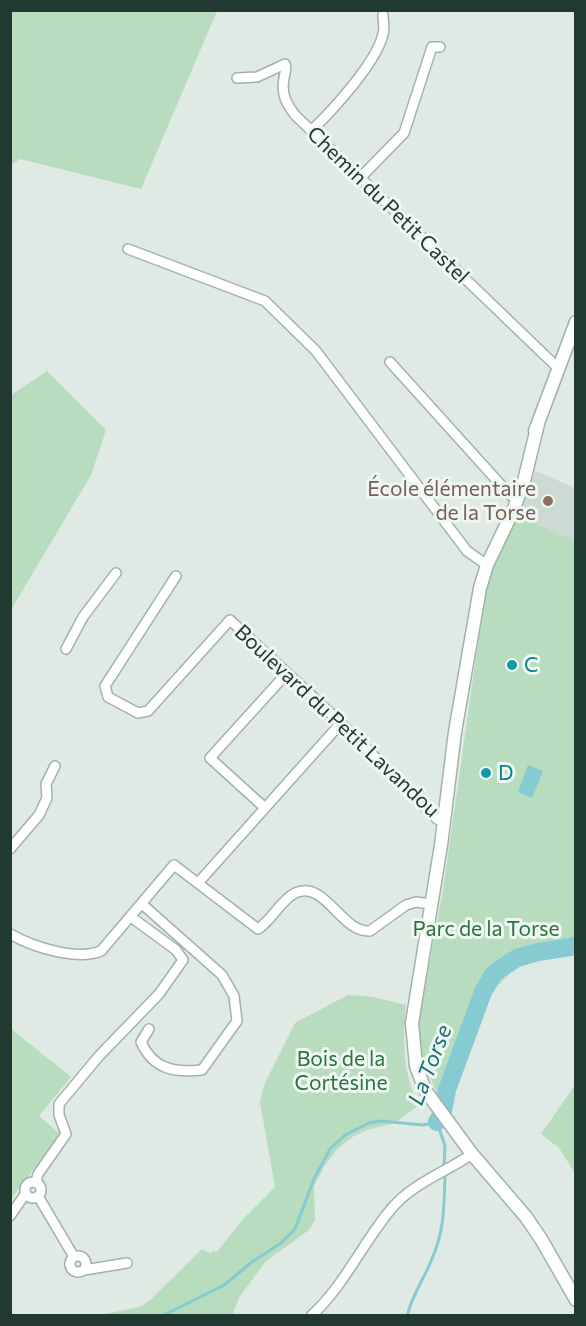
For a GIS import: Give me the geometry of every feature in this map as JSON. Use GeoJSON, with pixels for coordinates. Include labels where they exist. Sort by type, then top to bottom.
{"type":"FeatureCollection","features":[{"type":"Feature","properties":{"kind":"street"},"geometry":{"type":"LineString","coordinates":[[311,131],[335,106],[376,52],[384,32],[383,15]]}},
{"type":"Feature","properties":{"kind":"street"},"geometry":{"type":"LineString","coordinates":[[360,178],[404,133],[432,46],[440,47]]}},
{"type":"Feature","properties":{"kind":"street","name":"Chemin du Petit Castel"},"geometry":{"type":"LineString","coordinates":[[237,78],[257,77],[285,64],[287,68],[283,90],[286,102],[295,115],[558,368]]}},
{"type":"Feature","properties":{"kind":"street"},"geometry":{"type":"LineString","coordinates":[[128,249],[265,301],[316,351],[467,551],[487,565]]}},
{"type":"Feature","properties":{"kind":"street"},"geometry":{"type":"LineString","coordinates":[[576,322],[480,588],[455,732],[444,822],[412,1023],[413,1051],[424,1090],[472,1154],[531,1224],[576,1300]]}},
{"type":"Feature","properties":{"kind":"street"},"geometry":{"type":"LineString","coordinates":[[390,362],[514,497]]}},
{"type":"Feature","properties":{"kind":"street"},"geometry":{"type":"LineString","coordinates":[[66,649],[83,616],[116,573]]}},
{"type":"Feature","properties":{"kind":"street","name":"Boulevard du Petit Lavandou"},"geometry":{"type":"LineString","coordinates":[[176,576],[105,687],[108,697],[138,713],[148,711],[230,620],[341,723],[437,819],[444,822]]}},
{"type":"Feature","properties":{"kind":"street"},"geometry":{"type":"LineString","coordinates":[[265,808],[210,758],[287,673]]}},
{"type":"Feature","properties":{"kind":"street"},"geometry":{"type":"LineString","coordinates":[[198,883],[341,723]]}},
{"type":"Feature","properties":{"kind":"street"},"geometry":{"type":"LineString","coordinates":[[10,849],[39,815],[47,798],[46,784],[55,766]]}},
{"type":"Feature","properties":{"kind":"street"},"geometry":{"type":"LineString","coordinates":[[10,934],[24,942],[58,951],[91,956],[101,951],[174,865],[258,929],[289,898],[303,891],[318,894],[351,925],[363,932],[370,932],[406,905],[416,902],[430,904]]}},
{"type":"Feature","properties":{"kind":"street"},"geometry":{"type":"LineString","coordinates":[[142,904],[222,975],[234,996],[237,1021],[202,1070],[188,1072],[172,1070],[160,1065],[147,1055],[141,1042],[149,1029]]}},
{"type":"Feature","properties":{"kind":"street"},"geometry":{"type":"LineString","coordinates":[[38,1196],[41,1190],[36,1183],[38,1174],[66,1134],[58,1112],[62,1100],[99,1056],[159,994],[183,960],[176,950],[131,917]]}},
{"type":"Feature","properties":{"kind":"street"},"geometry":{"type":"LineString","coordinates":[[311,1316],[331,1294],[391,1208],[407,1192],[472,1154]]}},
{"type":"Feature","properties":{"kind":"street"},"geometry":{"type":"LineString","coordinates":[[10,1216],[26,1193],[27,1185],[36,1183]]}},
{"type":"Feature","properties":{"kind":"street"},"geometry":{"type":"LineString","coordinates":[[26,1193],[30,1197],[38,1196]]}},
{"type":"Feature","properties":{"kind":"street"},"geometry":{"type":"LineString","coordinates":[[38,1196],[74,1257],[84,1258],[86,1265],[84,1270],[127,1263]]}},
{"type":"Feature","properties":{"kind":"shaded area","name":"École élémentaire de la Torse"},"geometry":{"type":"Polygon","coordinates":[[[536,471],[575,488],[575,541],[514,514],[536,471]]]}},
{"type":"Feature","properties":{"kind":"green space"},"geometry":{"type":"Polygon","coordinates":[[[11,10],[217,11],[141,189],[20,159],[11,165],[11,10]]]}},
{"type":"Feature","properties":{"kind":"green space"},"geometry":{"type":"Polygon","coordinates":[[[47,371],[106,430],[91,475],[11,610],[11,395],[47,371]]]}},
{"type":"Feature","properties":{"kind":"green space","name":"Parc de la Torse"},"geometry":{"type":"Polygon","coordinates":[[[514,514],[575,541],[575,946],[532,951],[488,996],[443,1111],[430,1076],[423,1066],[419,1045],[419,1020],[443,890],[486,587],[514,514]]]}},
{"type":"Feature","properties":{"kind":"green space","name":"Bois de la Cortésine"},"geometry":{"type":"Polygon","coordinates":[[[348,995],[373,997],[406,1005],[405,1056],[409,1081],[419,1105],[395,1123],[367,1130],[354,1136],[337,1149],[314,1186],[315,1220],[309,1230],[266,1261],[240,1296],[232,1315],[101,1315],[139,1307],[148,1302],[202,1249],[211,1254],[213,1251],[217,1252],[242,1220],[275,1187],[260,1102],[264,1085],[295,1023],[348,995]]]}},
{"type":"Feature","properties":{"kind":"green space"},"geometry":{"type":"Polygon","coordinates":[[[10,1028],[71,1077],[39,1116],[60,1134],[11,1199],[10,1028]]]}},
{"type":"Feature","properties":{"kind":"green space"},"geometry":{"type":"Polygon","coordinates":[[[575,1085],[575,1173],[559,1148],[541,1134],[575,1085]]]}},
{"type":"Feature","properties":{"kind":"water"},"geometry":{"type":"Polygon","coordinates":[[[528,765],[543,771],[532,798],[518,792],[528,765]]]}},
{"type":"Feature","properties":{"kind":"waterway","name":"La Torse"},"geometry":{"type":"LineString","coordinates":[[437,1122],[443,1111],[447,1090],[483,992],[494,973],[517,958],[576,946]]}},
{"type":"Feature","properties":{"kind":"waterway","name":"La Torse"},"geometry":{"type":"LineString","coordinates":[[162,1316],[224,1285],[252,1262],[281,1243],[295,1229],[314,1179],[330,1149],[345,1135],[369,1123],[380,1121],[423,1125],[437,1122],[445,1146],[444,1167]]}},
{"type":"Feature","properties":{"kind":"waterway"},"geometry":{"type":"LineString","coordinates":[[407,1316],[439,1239],[443,1218],[445,1174]]}},
{"type":"Feature","properties":{"kind":"place","name":"École élémentaire de la Torse"},"geometry":{"type":"Point","coordinates":[548,501]}},
{"type":"Feature","properties":{"kind":"place","name":"C"},"geometry":{"type":"Point","coordinates":[512,665]}},
{"type":"Feature","properties":{"kind":"place","name":"D"},"geometry":{"type":"Point","coordinates":[486,773]}}]}
